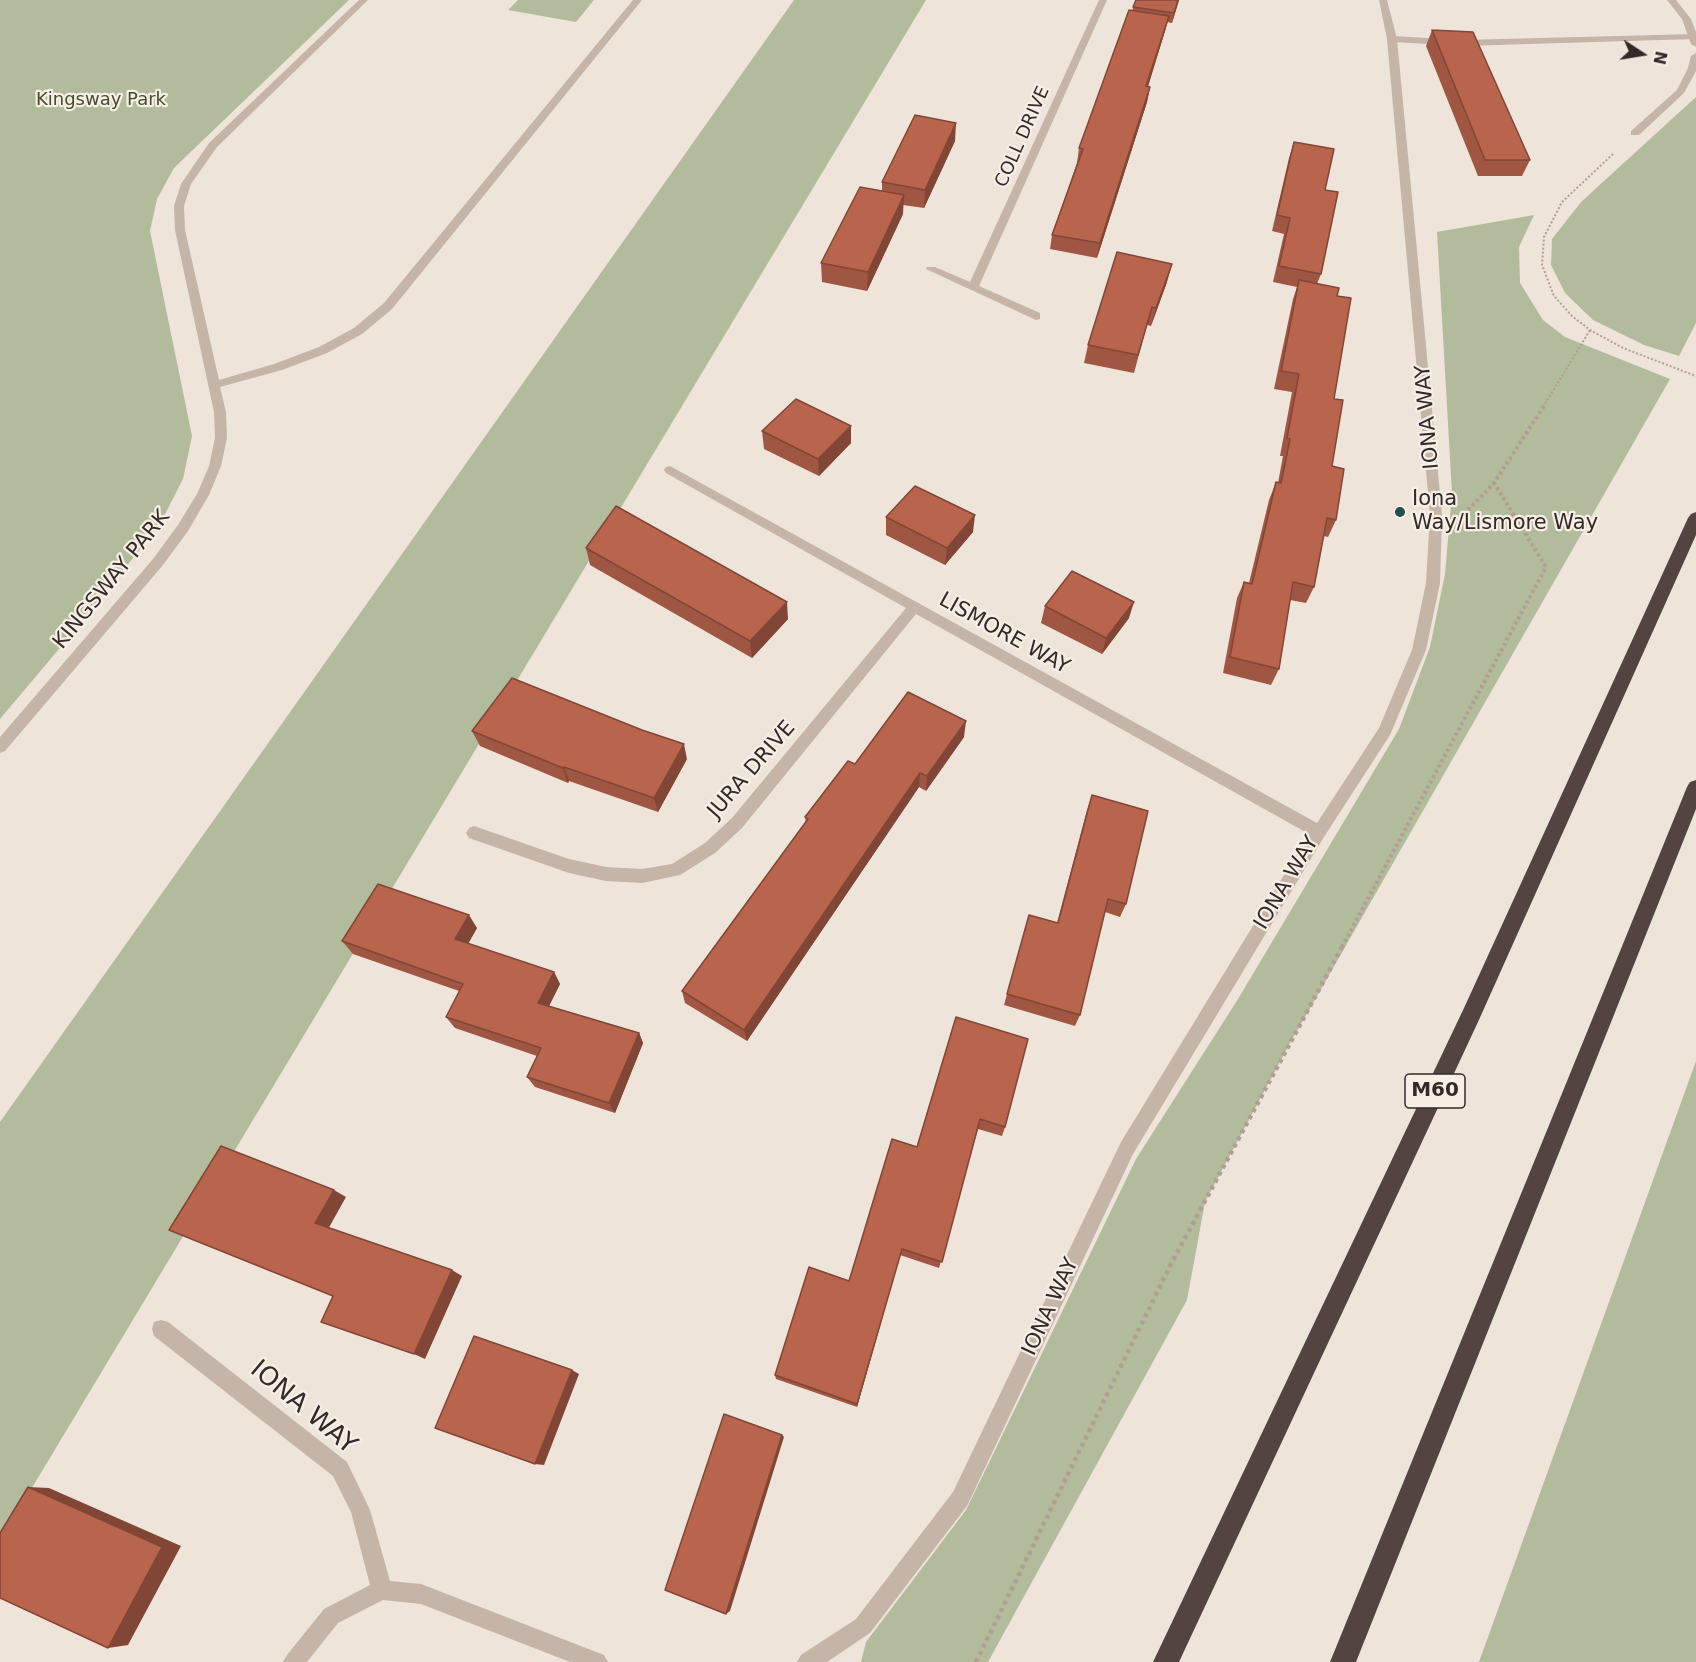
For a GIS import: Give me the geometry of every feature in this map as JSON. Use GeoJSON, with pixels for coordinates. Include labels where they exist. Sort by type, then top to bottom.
{"type":"FeatureCollection","features":[{"type":"Feature","properties":{"kind":"highway","name":"M60"},"geometry":{"type":"LineString","coordinates":[[1166,1662],[1471,1015],[1696,518]]}},
{"type":"Feature","properties":{"kind":"highway"},"geometry":{"type":"LineString","coordinates":[[1343,1662],[1696,787]]}},
{"type":"Feature","properties":{"kind":"street","name":"KINGSWAY PARK"},"geometry":{"type":"LineString","coordinates":[[0,747],[158,562],[193,512],[215,466],[221,438],[220,412],[180,230],[179,206],[186,184],[213,144],[364,0]]}},
{"type":"Feature","properties":{"kind":"street"},"geometry":{"type":"LineString","coordinates":[[215,385],[278,368],[323,350],[358,331],[387,306],[638,0]]}},
{"type":"Feature","properties":{"kind":"street","name":"COLL DRIVE"},"geometry":{"type":"LineString","coordinates":[[973,287],[1103,0]]}},
{"type":"Feature","properties":{"kind":"street","name":"IONA WAY"},"geometry":{"type":"LineString","coordinates":[[808,1662],[863,1626],[960,1499],[1126,1148],[1319,832],[1385,731],[1419,650],[1433,583],[1436,515],[1392,39],[1383,0]]}},
{"type":"Feature","properties":{"kind":"street"},"geometry":{"type":"LineString","coordinates":[[1392,39],[1497,42],[1695,40],[1686,19],[1671,0]]}},
{"type":"Feature","properties":{"kind":"street"},"geometry":{"type":"LineString","coordinates":[[1635,133],[1681,91],[1694,68],[1696,56]]}},
{"type":"Feature","properties":{"kind":"street"},"geometry":{"type":"LineString","coordinates":[[931,269],[1036,316]]}},
{"type":"Feature","properties":{"kind":"street","name":"LISMORE WAY"},"geometry":{"type":"LineString","coordinates":[[670,470],[1319,832]]}},
{"type":"Feature","properties":{"kind":"street","name":"JURA DRIVE"},"geometry":{"type":"LineString","coordinates":[[474,833],[569,866],[606,874],[642,876],[675,870],[710,848],[737,823],[914,608]]}},
{"type":"Feature","properties":{"kind":"street","name":"IONA WAY"},"geometry":{"type":"LineString","coordinates":[[161,1329],[340,1468],[360,1510],[382,1590]]}},
{"type":"Feature","properties":{"kind":"street"},"geometry":{"type":"LineString","coordinates":[[294,1662],[331,1616],[382,1590],[421,1594],[597,1662]]}},
{"type":"Feature","properties":{"kind":"path"},"geometry":{"type":"LineString","coordinates":[[1635,133],[1562,202],[1544,237],[1542,265],[1554,296],[1572,316],[1590,330],[1623,348],[1696,376]]}},
{"type":"Feature","properties":{"kind":"path"},"geometry":{"type":"LineString","coordinates":[[1436,515],[1464,513],[1474,506],[1494,483],[1590,330]]}},
{"type":"Feature","properties":{"kind":"path"},"geometry":{"type":"LineString","coordinates":[[976,1662],[1171,1264],[1546,567],[1494,483]]}},
{"type":"Feature","properties":{"kind":"green space","name":"Kingsway Park"},"geometry":{"type":"Polygon","coordinates":[[[0,0],[349,0],[174,168],[157,199],[150,231],[192,436],[183,479],[160,524],[91,611],[0,719],[0,0]]]}},
{"type":"Feature","properties":{"kind":"green space"},"geometry":{"type":"Polygon","coordinates":[[[518,0],[594,0],[576,22],[508,10],[518,0]]]}},
{"type":"Feature","properties":{"kind":"green space"},"geometry":{"type":"Polygon","coordinates":[[[794,0],[926,0],[0,1541],[0,1122],[794,0]]]}},
{"type":"Feature","properties":{"kind":"green space"},"geometry":{"type":"Polygon","coordinates":[[[1696,97],[1696,323],[1679,356],[1644,345],[1593,320],[1565,293],[1551,265],[1552,239],[1581,202],[1696,97]]]}},
{"type":"Feature","properties":{"kind":"green space"},"geometry":{"type":"Polygon","coordinates":[[[1534,215],[1519,247],[1520,283],[1543,320],[1565,337],[1670,379],[1289,1045],[1205,1202],[1187,1300],[988,1662],[861,1662],[866,1642],[966,1510],[1136,1159],[1238,999],[1399,729],[1430,647],[1445,574],[1452,493],[1437,232],[1534,215]]]}},
{"type":"Feature","properties":{"kind":"green space"},"geometry":{"type":"Polygon","coordinates":[[[1696,1061],[1696,1662],[1479,1662],[1696,1061]]]}},
{"type":"Feature","properties":{"kind":"building"},"geometry":{"type":"Polygon","coordinates":[[[1136,0],[1178,0],[1174,13],[1133,7],[1136,0]]]}},
{"type":"Feature","properties":{"kind":"building"},"geometry":{"type":"Polygon","coordinates":[[[1129,10],[1169,16],[1146,86],[1150,87],[1100,243],[1052,235],[1083,149],[1079,148],[1129,10]]]}},
{"type":"Feature","properties":{"kind":"building"},"geometry":{"type":"Polygon","coordinates":[[[1432,30],[1473,32],[1530,160],[1485,160],[1432,30]]]}},
{"type":"Feature","properties":{"kind":"building"},"geometry":{"type":"Polygon","coordinates":[[[915,115],[956,123],[925,190],[882,182],[915,115]]]}},
{"type":"Feature","properties":{"kind":"building"},"geometry":{"type":"Polygon","coordinates":[[[1294,142],[1334,149],[1325,190],[1338,192],[1321,274],[1279,266],[1290,218],[1277,215],[1294,142]]]}},
{"type":"Feature","properties":{"kind":"building"},"geometry":{"type":"Polygon","coordinates":[[[860,187],[904,195],[868,272],[821,263],[860,187]]]}},
{"type":"Feature","properties":{"kind":"building"},"geometry":{"type":"Polygon","coordinates":[[[1117,252],[1172,264],[1156,308],[1152,307],[1138,355],[1088,345],[1117,252]]]}},
{"type":"Feature","properties":{"kind":"building"},"geometry":{"type":"Polygon","coordinates":[[[1299,280],[1339,288],[1337,296],[1351,298],[1334,399],[1343,400],[1332,466],[1344,469],[1336,520],[1327,518],[1314,587],[1293,582],[1279,669],[1230,657],[1244,582],[1252,584],[1276,482],[1281,483],[1290,439],[1287,438],[1299,374],[1281,371],[1299,280]]]}},
{"type":"Feature","properties":{"kind":"building"},"geometry":{"type":"Polygon","coordinates":[[[796,399],[851,426],[818,459],[762,431],[796,399]]]}},
{"type":"Feature","properties":{"kind":"building"},"geometry":{"type":"Polygon","coordinates":[[[915,486],[975,515],[947,548],[886,517],[915,486]]]}},
{"type":"Feature","properties":{"kind":"building"},"geometry":{"type":"Polygon","coordinates":[[[616,506],[787,602],[750,641],[586,548],[616,506]]]}},
{"type":"Feature","properties":{"kind":"building"},"geometry":{"type":"Polygon","coordinates":[[[1072,571],[1134,602],[1106,638],[1045,606],[1072,571]]]}},
{"type":"Feature","properties":{"kind":"building"},"geometry":{"type":"Polygon","coordinates":[[[512,678],[642,730],[684,744],[654,798],[563,768],[472,731],[512,678]]]}},
{"type":"Feature","properties":{"kind":"building"},"geometry":{"type":"Polygon","coordinates":[[[908,692],[966,721],[927,776],[920,773],[744,1030],[682,991],[808,819],[805,817],[848,761],[855,764],[908,692]]]}},
{"type":"Feature","properties":{"kind":"building"},"geometry":{"type":"Polygon","coordinates":[[[1092,795],[1148,811],[1126,904],[1108,899],[1080,1015],[1007,994],[1029,915],[1058,923],[1092,795]]]}},
{"type":"Feature","properties":{"kind":"building"},"geometry":{"type":"Polygon","coordinates":[[[378,884],[469,915],[455,939],[554,972],[538,1003],[639,1033],[609,1103],[527,1077],[541,1048],[446,1017],[463,984],[342,941],[378,884]]]}},
{"type":"Feature","properties":{"kind":"building"},"geometry":{"type":"Polygon","coordinates":[[[956,1017],[1028,1039],[1005,1127],[980,1119],[942,1262],[902,1249],[857,1404],[775,1375],[809,1267],[849,1281],[892,1139],[917,1147],[956,1017]]]}},
{"type":"Feature","properties":{"kind":"building"},"geometry":{"type":"Polygon","coordinates":[[[221,1146],[334,1190],[315,1223],[452,1270],[414,1354],[321,1322],[333,1296],[169,1230],[221,1146]]]}},
{"type":"Feature","properties":{"kind":"building"},"geometry":{"type":"Polygon","coordinates":[[[474,1336],[572,1370],[535,1464],[435,1428],[474,1336]]]}},
{"type":"Feature","properties":{"kind":"building"},"geometry":{"type":"Polygon","coordinates":[[[724,1414],[782,1435],[726,1614],[665,1590],[724,1414]]]}},
{"type":"Feature","properties":{"kind":"building"},"geometry":{"type":"Polygon","coordinates":[[[28,1487],[162,1547],[108,1648],[0,1598],[0,1533],[28,1487]]]}},
{"type":"Feature","properties":{"kind":"place","name":"Iona Way/Lismore Way"},"geometry":{"type":"Point","coordinates":[1400,512]}}]}
